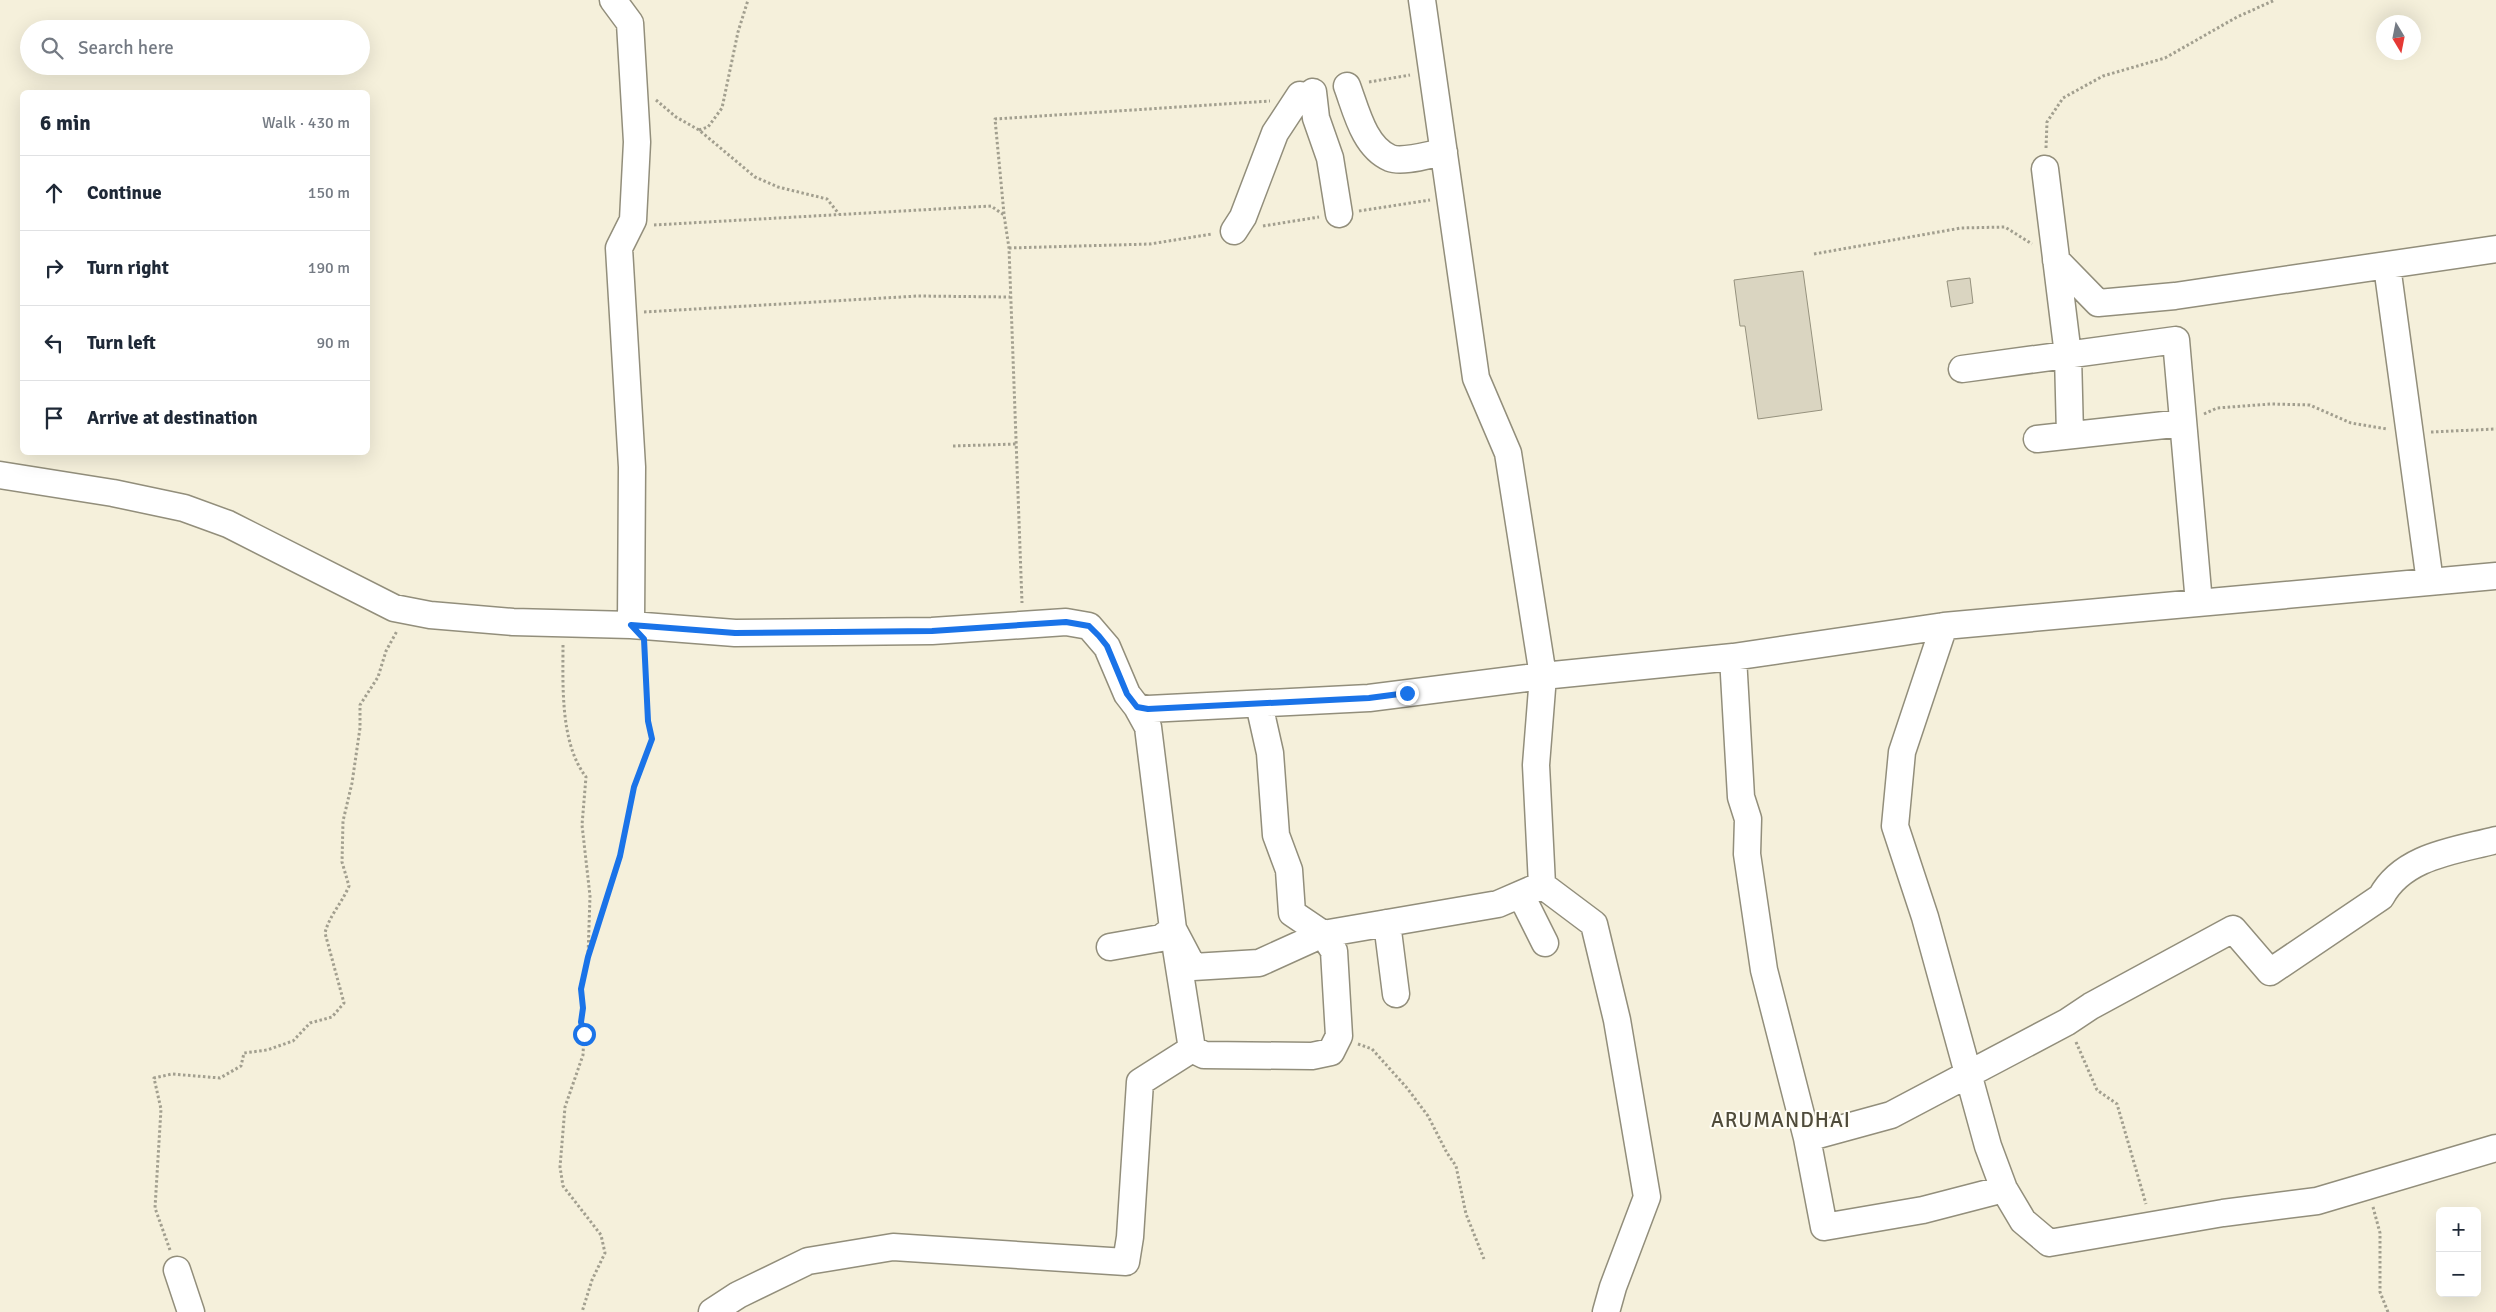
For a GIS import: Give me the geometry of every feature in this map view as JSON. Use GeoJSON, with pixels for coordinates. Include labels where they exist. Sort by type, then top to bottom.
{"type":"FeatureCollection","features":[{"type":"Feature","properties":{"kind":"street"},"geometry":{"type":"LineString","coordinates":[[613,0],[630,23],[637,142],[633,220],[619,248],[632,467],[631,625]]}},
{"type":"Feature","properties":{"kind":"street"},"geometry":{"type":"LineString","coordinates":[[1422,0],[1476,378],[1508,453],[1543,676],[1536,765],[1531,890],[1545,943]]}},
{"type":"Feature","properties":{"kind":"street"},"geometry":{"type":"LineString","coordinates":[[1347,86],[1360,122],[1374,144],[1391,158],[1409,158],[1444,152]]}},
{"type":"Feature","properties":{"kind":"street"},"geometry":{"type":"LineString","coordinates":[[1307,94],[1330,158],[1339,214]]}},
{"type":"Feature","properties":{"kind":"street"},"geometry":{"type":"LineString","coordinates":[[1234,230],[1243,217],[1275,134],[1307,94]]}},
{"type":"Feature","properties":{"kind":"street"},"geometry":{"type":"LineString","coordinates":[[2045,169],[2068,355],[2070,435]]}},
{"type":"Feature","properties":{"kind":"street"},"geometry":{"type":"LineString","coordinates":[[2056,260],[2098,303],[2175,296],[2496,249]]}},
{"type":"Feature","properties":{"kind":"street"},"geometry":{"type":"LineString","coordinates":[[2387,266],[2430,582]]}},
{"type":"Feature","properties":{"kind":"street"},"geometry":{"type":"LineString","coordinates":[[1962,370],[2176,340],[2200,603]]}},
{"type":"Feature","properties":{"kind":"street"},"geometry":{"type":"LineString","coordinates":[[2037,439],[2183,423]]}},
{"type":"Feature","properties":{"kind":"street"},"geometry":{"type":"LineString","coordinates":[[0,475],[113,493],[184,508],[228,524],[394,608],[408,611],[563,625],[631,625],[735,633],[932,631],[1023,623],[1066,622],[1089,626],[1107,646],[1127,694],[1148,727],[1173,929],[1192,1049]]}},
{"type":"Feature","properties":{"kind":"street"},"geometry":{"type":"LineString","coordinates":[[1137,707],[1148,709],[1369,698],[1543,676],[1733,657],[1944,626],[2496,576]]}},
{"type":"Feature","properties":{"kind":"street"},"geometry":{"type":"LineString","coordinates":[[1944,626],[1902,752],[1895,826],[1925,917],[1988,1146],[2004,1189],[2023,1221],[2049,1243],[2152,1224],[2317,1201],[2496,1148]]}},
{"type":"Feature","properties":{"kind":"street"},"geometry":{"type":"LineString","coordinates":[[1733,657],[1741,797],[1748,819],[1747,854],[1763,960],[1807,1138],[1824,1227],[1923,1210],[2004,1189]]}},
{"type":"Feature","properties":{"kind":"street"},"geometry":{"type":"LineString","coordinates":[[1192,1049],[1204,1055],[1312,1056],[1331,1052],[1339,1036],[1334,950],[1323,934],[1292,913],[1289,870],[1276,835],[1270,753],[1259,704]]}},
{"type":"Feature","properties":{"kind":"street"},"geometry":{"type":"LineString","coordinates":[[1807,1138],[1891,1115],[2067,1022],[2091,1006],[2233,929],[2270,972],[2381,898],[2389,882],[2409,866],[2438,855],[2496,840]]}},
{"type":"Feature","properties":{"kind":"street"},"geometry":{"type":"LineString","coordinates":[[1173,929],[1193,967],[1259,963],[1323,934],[1498,904],[1531,890]]}},
{"type":"Feature","properties":{"kind":"street"},"geometry":{"type":"LineString","coordinates":[[1531,890],[1594,924],[1617,1020],[1647,1197],[1613,1287],[1606,1312]]}},
{"type":"Feature","properties":{"kind":"street"},"geometry":{"type":"LineString","coordinates":[[1387,923],[1396,994]]}},
{"type":"Feature","properties":{"kind":"street"},"geometry":{"type":"LineString","coordinates":[[1110,947],[1161,938],[1173,929]]}},
{"type":"Feature","properties":{"kind":"street"},"geometry":{"type":"LineString","coordinates":[[712,1312],[738,1295],[808,1261],[892,1247],[1126,1262],[1130,1237],[1140,1082],[1192,1049]]}},
{"type":"Feature","properties":{"kind":"street"},"geometry":{"type":"LineString","coordinates":[[177,1270],[191,1312]]}},
{"type":"Feature","properties":{"kind":"path"},"geometry":{"type":"LineString","coordinates":[[699,130],[708,127],[722,108],[738,32],[748,0]]}},
{"type":"Feature","properties":{"kind":"path"},"geometry":{"type":"LineString","coordinates":[[2045,169],[2047,122],[2063,98],[2103,76],[2165,58],[2237,17],[2275,0]]}},
{"type":"Feature","properties":{"kind":"path"},"geometry":{"type":"LineString","coordinates":[[1347,86],[1432,71]]}},
{"type":"Feature","properties":{"kind":"path"},"geometry":{"type":"LineString","coordinates":[[634,84],[652,96],[676,117],[699,130],[755,177],[778,187],[827,199],[840,215]]}},
{"type":"Feature","properties":{"kind":"path"},"geometry":{"type":"LineString","coordinates":[[1023,623],[1008,242],[995,119],[1266,102],[1307,94]]}},
{"type":"Feature","properties":{"kind":"path"},"geometry":{"type":"LineString","coordinates":[[633,220],[654,225],[991,206],[1004,215]]}},
{"type":"Feature","properties":{"kind":"path"},"geometry":{"type":"LineString","coordinates":[[1814,254],[1952,229],[2005,227],[2056,260]]}},
{"type":"Feature","properties":{"kind":"path"},"geometry":{"type":"LineString","coordinates":[[622,313],[918,296],[1010,297]]}},
{"type":"Feature","properties":{"kind":"path"},"geometry":{"type":"LineString","coordinates":[[2183,423],[2217,408],[2271,404],[2310,405],[2352,423],[2410,433],[2496,429]]}},
{"type":"Feature","properties":{"kind":"path"},"geometry":{"type":"LineString","coordinates":[[953,446],[1016,444]]}},
{"type":"Feature","properties":{"kind":"path"},"geometry":{"type":"LineString","coordinates":[[177,1270],[155,1208],[161,1110],[154,1078],[172,1074],[220,1078],[241,1066],[244,1054],[267,1050],[292,1041],[310,1023],[332,1017],[344,1003],[325,933],[328,922],[344,899],[350,886],[342,862],[343,821],[360,728],[360,705],[378,677],[386,651],[408,611]]}},
{"type":"Feature","properties":{"kind":"path"},"geometry":{"type":"LineString","coordinates":[[563,625],[565,712],[578,766],[586,777],[582,825],[590,896],[588,957]]}},
{"type":"Feature","properties":{"kind":"path"},"geometry":{"type":"LineString","coordinates":[[582,1312],[592,1280],[605,1253],[601,1234],[563,1186],[560,1167],[564,1108],[583,1054],[584,1034],[581,1022],[583,1008],[581,989],[588,957],[620,856],[634,787],[652,739],[648,721],[644,639],[631,625]]}},
{"type":"Feature","properties":{"kind":"path"},"geometry":{"type":"LineString","coordinates":[[2067,1022],[2097,1090],[2118,1104],[2152,1224]]}},
{"type":"Feature","properties":{"kind":"path"},"geometry":{"type":"LineString","coordinates":[[1339,1036],[1372,1049],[1408,1088],[1428,1116],[1447,1153],[1456,1166],[1466,1214],[1484,1260]]}},
{"type":"Feature","properties":{"kind":"path"},"geometry":{"type":"LineString","coordinates":[[2359,1189],[2376,1210],[2380,1232],[2380,1292],[2388,1312]]}},
{"type":"Feature","properties":{"kind":"building"},"geometry":{"type":"Polygon","coordinates":[[[1803,271],[1822,410],[1758,419],[1745,326],[1740,326],[1734,280],[1803,271]]]}},
{"type":"Feature","properties":{"kind":"building"},"geometry":{"type":"Polygon","coordinates":[[[1970,278],[1973,303],[1951,307],[1947,281],[1970,278]]]}},
{"type":"Feature","properties":{"kind":"district","name":"ARUMANDHAI"},"geometry":{"type":"Point","coordinates":[1781,1120]}},
{"type":"Feature","properties":{"kind":"route"},"geometry":{"type":"LineString","coordinates":[[584,1034],[581,1022],[583,1008],[581,989],[588,957],[620,856],[634,787],[652,739],[648,721],[644,639],[631,625],[735,633],[932,631],[1023,623],[1066,622],[1089,626],[1099,636],[1107,646],[1127,694],[1137,707],[1148,709],[1369,698],[1407,693]]}}]}
